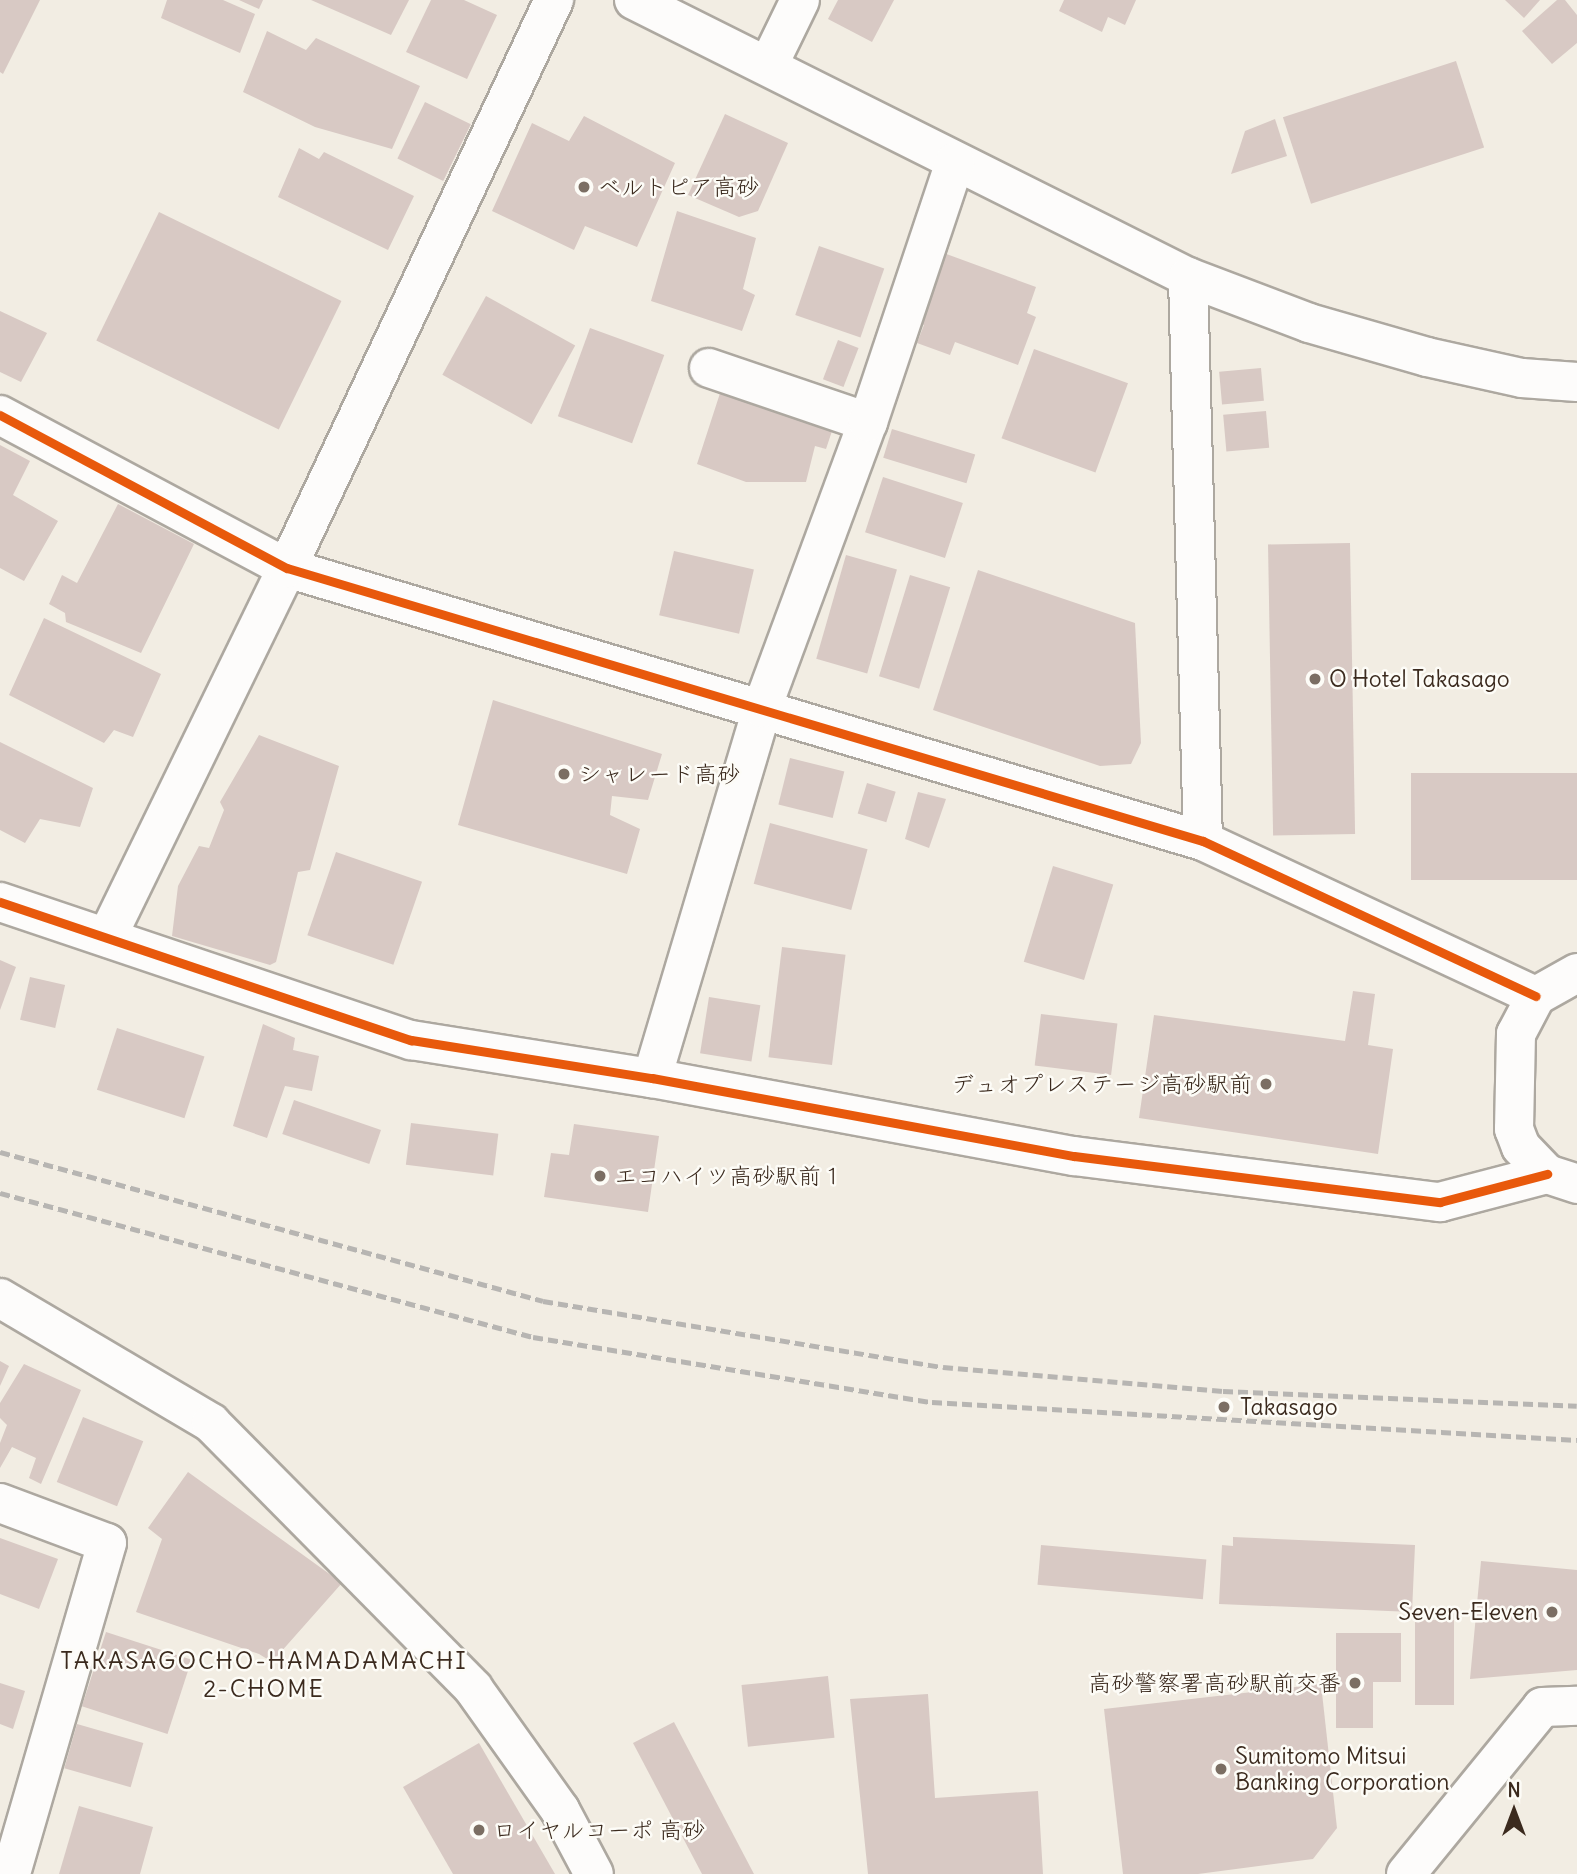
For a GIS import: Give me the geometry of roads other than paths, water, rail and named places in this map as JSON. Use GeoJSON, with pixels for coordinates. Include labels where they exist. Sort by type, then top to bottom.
{"type":"FeatureCollection","features":[{"type":"Feature","properties":{"kind":"street"},"geometry":{"type":"LineString","coordinates":[[107,937],[287,568],[554,0]]}},
{"type":"Feature","properties":{"kind":"street"},"geometry":{"type":"LineString","coordinates":[[634,0],[1188,277],[1309,323],[1427,357],[1522,378],[1577,382]]}},
{"type":"Feature","properties":{"kind":"street"},"geometry":{"type":"LineString","coordinates":[[768,66],[800,0]]}},
{"type":"Feature","properties":{"kind":"street"},"geometry":{"type":"LineString","coordinates":[[652,1078],[762,708],[867,422],[955,162]]}},
{"type":"Feature","properties":{"kind":"street"},"geometry":{"type":"LineString","coordinates":[[1188,277],[1203,841]]}},
{"type":"Feature","properties":{"kind":"street"},"geometry":{"type":"LineString","coordinates":[[709,368],[867,422]]}},
{"type":"Feature","properties":{"kind":"street"},"geometry":{"type":"LineString","coordinates":[[0,415],[287,568],[1203,841],[1536,996]]}},
{"type":"Feature","properties":{"kind":"street"},"geometry":{"type":"LineString","coordinates":[[0,902],[411,1040],[652,1078],[1074,1156],[1440,1202],[1562,1179]]}},
{"type":"Feature","properties":{"kind":"street"},"geometry":{"type":"LineString","coordinates":[[1562,1179],[1521,1147],[1514,1129],[1516,1034],[1536,996],[1577,974]]}},
{"type":"Feature","properties":{"kind":"street"},"geometry":{"type":"LineString","coordinates":[[0,1298],[211,1423],[473,1688],[560,1810],[594,1874]]}},
{"type":"Feature","properties":{"kind":"street"},"geometry":{"type":"LineString","coordinates":[[0,1503],[107,1543],[11,1874]]}},
{"type":"Feature","properties":{"kind":"street"},"geometry":{"type":"LineString","coordinates":[[1406,1874],[1542,1707],[1577,1706]]}},
{"type":"Feature","properties":{"kind":"railway"},"geometry":{"type":"LineString","coordinates":[[0,1152],[543,1301],[943,1367],[1223,1391],[1577,1406]]}},
{"type":"Feature","properties":{"kind":"railway"},"geometry":{"type":"LineString","coordinates":[[0,1193],[533,1337],[932,1402],[1577,1440]]}},
{"type":"Feature","properties":{"kind":"place","name":"ベルトピア高砂"},"geometry":{"type":"Point","coordinates":[584,187]}},
{"type":"Feature","properties":{"kind":"place","name":"O Hotel Takasago"},"geometry":{"type":"Point","coordinates":[1315,679]}},
{"type":"Feature","properties":{"kind":"place","name":"シャレード高砂"},"geometry":{"type":"Point","coordinates":[564,774]}},
{"type":"Feature","properties":{"kind":"place","name":"デュオプレステージ高砂駅前"},"geometry":{"type":"Point","coordinates":[1266,1084]}},
{"type":"Feature","properties":{"kind":"place","name":"エコハイツ高砂駅前１"},"geometry":{"type":"Point","coordinates":[600,1176]}},
{"type":"Feature","properties":{"kind":"place","name":"Takasago"},"geometry":{"type":"Point","coordinates":[1224,1407]}},
{"type":"Feature","properties":{"kind":"place","name":"Seven-Eleven"},"geometry":{"type":"Point","coordinates":[1552,1612]}},
{"type":"Feature","properties":{"kind":"place","name":"高砂警察署高砂駅前交番"},"geometry":{"type":"Point","coordinates":[1355,1683]}},
{"type":"Feature","properties":{"kind":"place","name":"Sumitomo Mitsui Banking Corporation"},"geometry":{"type":"Point","coordinates":[1221,1769]}},
{"type":"Feature","properties":{"kind":"place","name":"ロイヤルコーポ 高砂"},"geometry":{"type":"Point","coordinates":[479,1830]}},
{"type":"Feature","properties":{"kind":"district","name":"TAKASAGOCHO-HAMADAMACHI 2-CHOME"},"geometry":{"type":"Point","coordinates":[264,1675]}}]}
